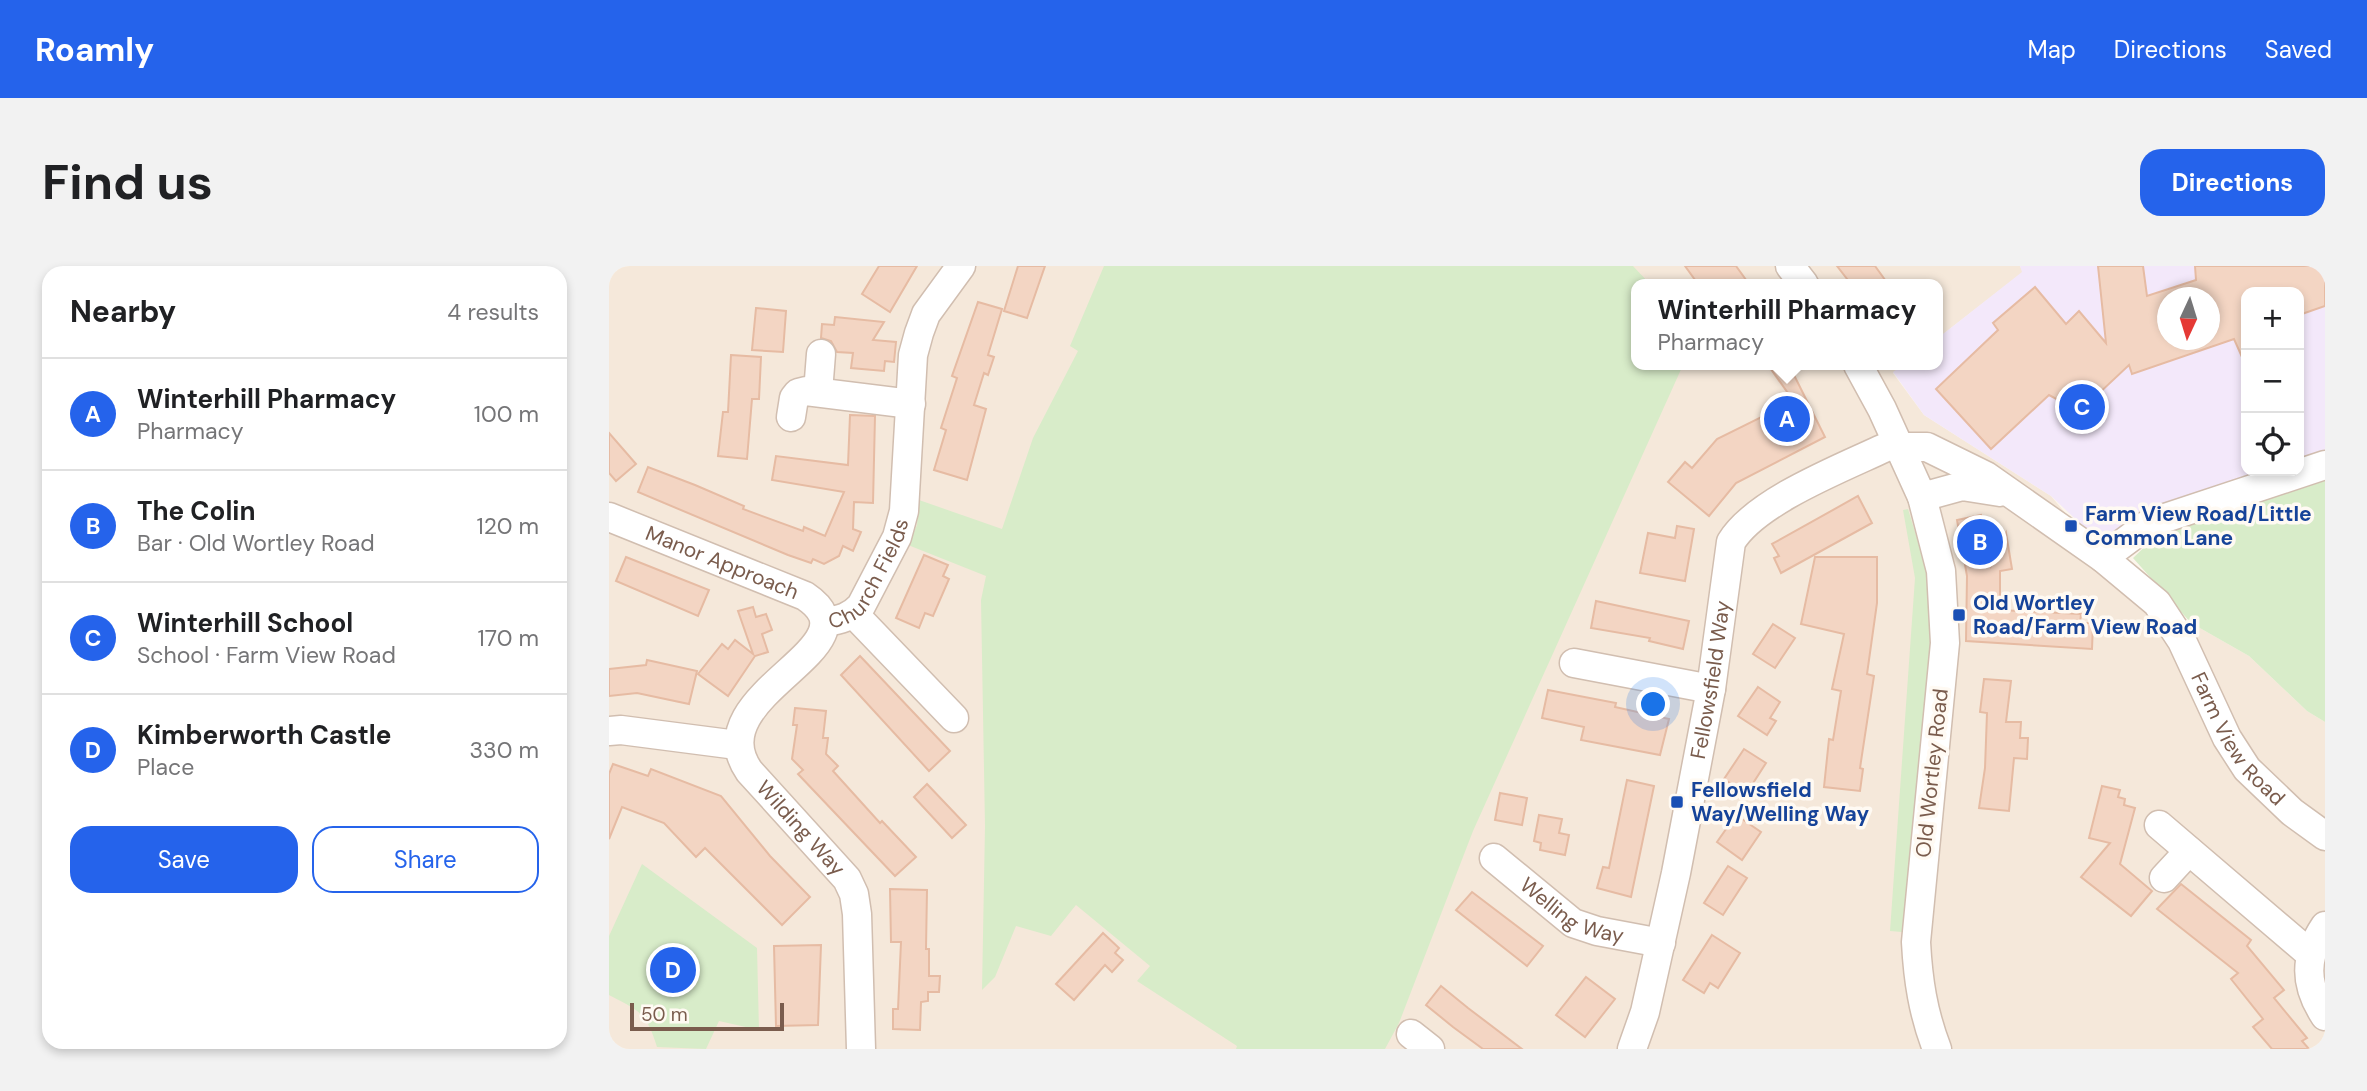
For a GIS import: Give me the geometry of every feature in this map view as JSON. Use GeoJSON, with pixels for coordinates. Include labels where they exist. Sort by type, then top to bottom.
{"type":"FeatureCollection","features":[{"type":"Feature","properties":{"kind":"street","name":"Church Fields"},"geometry":{"type":"LineString","coordinates":[[737,745],[741,731],[760,699],[818,643],[825,622],[854,614],[874,585],[897,537],[905,511],[913,355],[926,314],[961,266]]}},
{"type":"Feature","properties":{"kind":"street"},"geometry":{"type":"LineString","coordinates":[[818,392],[821,354]]}},
{"type":"Feature","properties":{"kind":"street","name":"Old Wortley Road"},"geometry":{"type":"LineString","coordinates":[[1861,370],[1922,496],[1941,571],[1945,617],[1942,684],[1916,942],[1918,981],[1925,1018],[1937,1049]]}},
{"type":"Feature","properties":{"kind":"street"},"geometry":{"type":"LineString","coordinates":[[791,417],[794,398],[798,393],[818,392],[911,404]]}},
{"type":"Feature","properties":{"kind":"street","name":"Farm View Road"},"geometry":{"type":"LineString","coordinates":[[1898,444],[1927,447],[1986,476],[2103,558],[2157,603],[2182,641],[2227,738],[2247,769],[2292,812],[2325,836]]}},
{"type":"Feature","properties":{"kind":"street","name":"Fellowsfield Way"},"geometry":{"type":"LineString","coordinates":[[1632,1049],[1641,1028],[1661,943],[1711,689],[1727,554],[1739,528],[1765,507],[1898,444]]}},
{"type":"Feature","properties":{"kind":"street"},"geometry":{"type":"LineString","coordinates":[[2103,558],[2150,523],[2325,465]]}},
{"type":"Feature","properties":{"kind":"street","name":"Farm View Road"},"geometry":{"type":"LineString","coordinates":[[1922,496],[1962,486],[2009,494]]}},
{"type":"Feature","properties":{"kind":"street","name":"Manor Approach"},"geometry":{"type":"LineString","coordinates":[[609,517],[805,596],[821,611],[825,622]]}},
{"type":"Feature","properties":{"kind":"street"},"geometry":{"type":"LineString","coordinates":[[854,614],[954,718]]}},
{"type":"Feature","properties":{"kind":"street"},"geometry":{"type":"LineString","coordinates":[[1574,663],[1711,689]]}},
{"type":"Feature","properties":{"kind":"street"},"geometry":{"type":"LineString","coordinates":[[609,732],[621,730],[737,745]]}},
{"type":"Feature","properties":{"kind":"street","name":"Wilding Way"},"geometry":{"type":"LineString","coordinates":[[737,745],[740,759],[748,771],[847,878],[854,894],[861,1049]]}},
{"type":"Feature","properties":{"kind":"street"},"geometry":{"type":"LineString","coordinates":[[2159,825],[2309,953]]}},
{"type":"Feature","properties":{"kind":"street"},"geometry":{"type":"LineString","coordinates":[[2164,878],[2189,851]]}},
{"type":"Feature","properties":{"kind":"street","name":"Welling Way"},"geometry":{"type":"LineString","coordinates":[[1494,858],[1573,922],[1597,931],[1661,943]]}},
{"type":"Feature","properties":{"kind":"street"},"geometry":{"type":"LineString","coordinates":[[2325,926],[2309,953],[2309,976],[2318,1006],[2325,1016]]}},
{"type":"Feature","properties":{"kind":"shaded area"},"geometry":{"type":"Polygon","coordinates":[[[609,266],[2020,266],[2023,272],[1943,334],[1943,279],[1631,279],[1631,370],[1897,370],[1893,373],[1924,415],[2051,496],[2103,558],[2183,640],[2191,623],[2249,656],[2307,711],[2325,722],[2325,1049],[609,1049],[609,266]]]}},
{"type":"Feature","properties":{"kind":"shaded area"},"geometry":{"type":"Polygon","coordinates":[[[2020,266],[2325,266],[2325,458],[2304,465],[2304,287],[2241,287],[2241,476],[2275,476],[2105,547],[2051,496],[1924,415],[1893,372],[1943,370],[1943,334],[2022,272],[2020,266]]]}},
{"type":"Feature","properties":{"kind":"green space"},"geometry":{"type":"Polygon","coordinates":[[[1104,266],[1633,266],[1645,279],[1631,279],[1631,370],[1681,370],[1473,831],[1399,1023],[1385,1049],[1236,1049],[1237,1046],[1137,981],[1150,966],[1076,905],[1051,936],[1016,926],[995,977],[982,990],[985,826],[981,600],[986,576],[908,545],[917,525],[919,500],[1002,529],[1033,438],[1078,351],[1070,346],[1104,266]]]}},
{"type":"Feature","properties":{"kind":"green space"},"geometry":{"type":"Polygon","coordinates":[[[2325,465],[2325,722],[2307,711],[2249,656],[2191,623],[2133,558],[2156,536],[2325,465]]]}},
{"type":"Feature","properties":{"kind":"green space"},"geometry":{"type":"Polygon","coordinates":[[[1908,509],[1928,575],[1933,622],[1931,674],[1902,932],[1890,931],[1915,578],[1903,510],[1908,509]]]}},
{"type":"Feature","properties":{"kind":"green space"},"geometry":{"type":"Polygon","coordinates":[[[642,864],[757,948],[759,1030],[719,1021],[706,1049],[657,1047],[641,1014],[609,995],[609,936],[642,864]]]}},
{"type":"Feature","properties":{"kind":"building"},"geometry":{"type":"Polygon","coordinates":[[[879,266],[917,266],[890,312],[862,294],[879,266]]]}},
{"type":"Feature","properties":{"kind":"building"},"geometry":{"type":"Polygon","coordinates":[[[1018,266],[1045,266],[1027,318],[1004,311],[1018,266]]]}},
{"type":"Feature","properties":{"kind":"building"},"geometry":{"type":"Polygon","coordinates":[[[1685,266],[1736,266],[1745,279],[1694,279],[1685,266]]]}},
{"type":"Feature","properties":{"kind":"building"},"geometry":{"type":"Polygon","coordinates":[[[1837,266],[1875,266],[1884,279],[1847,279],[1837,266]]]}},
{"type":"Feature","properties":{"kind":"building"},"geometry":{"type":"Polygon","coordinates":[[[2098,266],[2143,266],[2147,296],[2157,293],[2157,350],[2202,350],[2132,374],[2129,365],[2094,398],[2078,404],[2062,402],[2049,395],[1991,449],[1936,389],[1998,330],[1993,323],[2035,287],[2066,324],[2079,311],[2106,343],[2098,266]]]}},
{"type":"Feature","properties":{"kind":"building"},"geometry":{"type":"Polygon","coordinates":[[[2195,266],[2325,266],[2325,306],[2304,313],[2304,287],[2241,287],[2241,355],[2234,339],[2220,344],[2220,287],[2175,287],[2196,280],[2195,266]]]}},
{"type":"Feature","properties":{"kind":"building"},"geometry":{"type":"Polygon","coordinates":[[[978,302],[1002,309],[988,355],[994,357],[988,375],[984,373],[974,405],[986,409],[967,480],[934,470],[946,430],[941,428],[957,378],[952,376],[978,302]]]}},
{"type":"Feature","properties":{"kind":"building"},"geometry":{"type":"Polygon","coordinates":[[[756,308],[786,311],[783,352],[752,350],[756,308]]]}},
{"type":"Feature","properties":{"kind":"building"},"geometry":{"type":"Polygon","coordinates":[[[835,317],[884,322],[873,340],[896,342],[894,362],[885,361],[884,371],[851,368],[853,353],[837,352],[831,341],[821,338],[822,324],[834,325],[835,317]]]}},
{"type":"Feature","properties":{"kind":"building"},"geometry":{"type":"Polygon","coordinates":[[[731,355],[761,357],[759,399],[752,399],[747,459],[718,456],[723,412],[728,412],[731,355]]]}},
{"type":"Feature","properties":{"kind":"building"},"geometry":{"type":"Polygon","coordinates":[[[1772,370],[1792,370],[1825,437],[1736,483],[1709,516],[1668,482],[1685,462],[1692,468],[1717,439],[1788,404],[1784,398],[1790,396],[1772,370]]]}},
{"type":"Feature","properties":{"kind":"building"},"geometry":{"type":"Polygon","coordinates":[[[850,415],[875,416],[873,503],[854,502],[853,529],[861,532],[853,551],[843,546],[839,556],[824,564],[813,559],[811,563],[788,555],[638,492],[648,467],[744,506],[743,509],[803,531],[804,527],[825,536],[844,492],[772,480],[776,456],[848,465],[850,415]]]}},
{"type":"Feature","properties":{"kind":"building"},"geometry":{"type":"Polygon","coordinates":[[[609,433],[636,464],[616,481],[609,473],[609,433]]]}},
{"type":"Feature","properties":{"kind":"building"},"geometry":{"type":"Polygon","coordinates":[[[1858,496],[1872,523],[1781,573],[1774,558],[1779,556],[1772,544],[1858,496]]]}},
{"type":"Feature","properties":{"kind":"building"},"geometry":{"type":"Polygon","coordinates":[[[1981,515],[1991,566],[2006,533],[2012,569],[2000,571],[2000,610],[2081,614],[2080,623],[2093,623],[2092,649],[1966,641],[1967,576],[1957,520],[1981,515]]]}},
{"type":"Feature","properties":{"kind":"building"},"geometry":{"type":"Polygon","coordinates":[[[1677,526],[1694,529],[1685,581],[1640,573],[1648,533],[1675,538],[1677,526]]]}},
{"type":"Feature","properties":{"kind":"building"},"geometry":{"type":"Polygon","coordinates":[[[924,555],[948,565],[943,576],[949,579],[933,616],[925,613],[919,628],[896,618],[924,555]]]}},
{"type":"Feature","properties":{"kind":"building"},"geometry":{"type":"Polygon","coordinates":[[[626,557],[709,590],[698,616],[616,581],[626,557]]]}},
{"type":"Feature","properties":{"kind":"building"},"geometry":{"type":"Polygon","coordinates":[[[1815,557],[1877,557],[1877,603],[1867,674],[1874,676],[1860,768],[1863,769],[1860,791],[1824,787],[1829,739],[1833,740],[1841,691],[1832,689],[1844,634],[1801,624],[1815,557]]]}},
{"type":"Feature","properties":{"kind":"building"},"geometry":{"type":"Polygon","coordinates":[[[1596,601],[1689,621],[1683,649],[1649,641],[1650,638],[1591,628],[1596,601]]]}},
{"type":"Feature","properties":{"kind":"building"},"geometry":{"type":"Polygon","coordinates":[[[753,607],[756,617],[766,614],[772,630],[762,634],[768,652],[755,656],[728,696],[698,674],[722,644],[728,649],[735,640],[753,654],[738,611],[753,607]]]}},
{"type":"Feature","properties":{"kind":"building"},"geometry":{"type":"Polygon","coordinates":[[[1773,624],[1795,638],[1775,668],[1753,654],[1773,624]]]}},
{"type":"Feature","properties":{"kind":"building"},"geometry":{"type":"Polygon","coordinates":[[[860,656],[950,751],[929,771],[841,675],[860,656]]]}},
{"type":"Feature","properties":{"kind":"building"},"geometry":{"type":"Polygon","coordinates":[[[647,660],[697,671],[689,704],[637,693],[609,696],[609,669],[646,665],[647,660]]]}},
{"type":"Feature","properties":{"kind":"building"},"geometry":{"type":"Polygon","coordinates":[[[1984,679],[2011,681],[2006,722],[2021,722],[2020,738],[2028,738],[2027,759],[2014,758],[2009,811],[1979,808],[1985,768],[1987,713],[1980,712],[1984,679]]]}},
{"type":"Feature","properties":{"kind":"building"},"geometry":{"type":"Polygon","coordinates":[[[1758,687],[1780,702],[1770,718],[1776,721],[1767,735],[1738,716],[1758,687]]]}},
{"type":"Feature","properties":{"kind":"building"},"geometry":{"type":"Polygon","coordinates":[[[1548,690],[1616,703],[1615,707],[1669,719],[1660,755],[1581,740],[1584,727],[1542,718],[1548,690]]]}},
{"type":"Feature","properties":{"kind":"building"},"geometry":{"type":"Polygon","coordinates":[[[795,708],[826,711],[823,738],[828,738],[826,754],[838,766],[833,771],[880,823],[882,821],[916,857],[895,876],[798,774],[803,770],[792,759],[797,725],[793,725],[795,708]]]}},
{"type":"Feature","properties":{"kind":"building"},"geometry":{"type":"Polygon","coordinates":[[[1744,749],[1766,763],[1746,794],[1724,779],[1744,749]]]}},
{"type":"Feature","properties":{"kind":"building"},"geometry":{"type":"Polygon","coordinates":[[[613,764],[648,776],[651,769],[721,796],[770,856],[810,897],[782,925],[705,848],[696,857],[664,823],[622,807],[609,839],[609,774],[613,764]]]}},
{"type":"Feature","properties":{"kind":"building"},"geometry":{"type":"Polygon","coordinates":[[[1627,780],[1654,786],[1631,897],[1597,888],[1603,867],[1609,868],[1627,780]]]}},
{"type":"Feature","properties":{"kind":"building"},"geometry":{"type":"Polygon","coordinates":[[[927,784],[966,825],[952,838],[914,797],[927,784]]]}},
{"type":"Feature","properties":{"kind":"building"},"geometry":{"type":"Polygon","coordinates":[[[2102,786],[2120,790],[2118,797],[2125,799],[2124,805],[2135,808],[2120,864],[2152,891],[2131,916],[2081,877],[2110,843],[2089,838],[2102,786]]]}},
{"type":"Feature","properties":{"kind":"building"},"geometry":{"type":"Polygon","coordinates":[[[1500,793],[1527,798],[1522,825],[1495,820],[1500,793]]]}},
{"type":"Feature","properties":{"kind":"building"},"geometry":{"type":"Polygon","coordinates":[[[1539,815],[1562,819],[1559,833],[1569,835],[1565,855],[1540,850],[1541,843],[1534,841],[1539,815]]]}},
{"type":"Feature","properties":{"kind":"building"},"geometry":{"type":"Polygon","coordinates":[[[1736,815],[1761,832],[1742,860],[1717,842],[1736,815]]]}},
{"type":"Feature","properties":{"kind":"building"},"geometry":{"type":"Polygon","coordinates":[[[1728,866],[1747,878],[1723,915],[1704,903],[1728,866]]]}},
{"type":"Feature","properties":{"kind":"building"},"geometry":{"type":"Polygon","coordinates":[[[2181,884],[2251,940],[2247,946],[2284,990],[2274,998],[2307,1038],[2302,1041],[2309,1049],[2272,1049],[2253,1027],[2263,1019],[2231,979],[2238,973],[2157,909],[2181,884]]]}},
{"type":"Feature","properties":{"kind":"building"},"geometry":{"type":"Polygon","coordinates":[[[890,889],[927,890],[926,949],[929,949],[929,976],[940,976],[939,992],[928,992],[928,1001],[921,1002],[920,1030],[893,1029],[893,1009],[898,1009],[901,942],[891,942],[890,889]]]}},
{"type":"Feature","properties":{"kind":"building"},"geometry":{"type":"Polygon","coordinates":[[[1472,892],[1543,946],[1527,966],[1456,910],[1472,892]]]}},
{"type":"Feature","properties":{"kind":"building"},"geometry":{"type":"Polygon","coordinates":[[[1103,933],[1119,948],[1115,953],[1123,960],[1112,972],[1105,965],[1074,1000],[1056,984],[1103,933]]]}},
{"type":"Feature","properties":{"kind":"building"},"geometry":{"type":"Polygon","coordinates":[[[1712,935],[1740,953],[1718,988],[1710,983],[1704,993],[1683,980],[1712,935]]]}},
{"type":"Feature","properties":{"kind":"building"},"geometry":{"type":"Polygon","coordinates":[[[821,945],[818,1025],[776,1026],[774,946],[821,945]]]}},
{"type":"Feature","properties":{"kind":"building"},"geometry":{"type":"Polygon","coordinates":[[[1586,977],[1615,999],[1585,1037],[1556,1015],[1586,977]]]}},
{"type":"Feature","properties":{"kind":"building"},"geometry":{"type":"Polygon","coordinates":[[[1441,986],[1522,1049],[1483,1049],[1453,1027],[1426,1005],[1441,986]]]}},
{"type":"Feature","properties":{"kind":"place","name":"Winterhill School"},"geometry":{"type":"Point","coordinates":[2082,407]}},
{"type":"Feature","properties":{"kind":"place","name":"Winterhill Pharmacy"},"geometry":{"type":"Point","coordinates":[1787,419]}},
{"type":"Feature","properties":{"kind":"place","name":"Farm View Road/Little Common Lane"},"geometry":{"type":"Point","coordinates":[2071,526]}},
{"type":"Feature","properties":{"kind":"place","name":"The Colin"},"geometry":{"type":"Point","coordinates":[1980,542]}},
{"type":"Feature","properties":{"kind":"place","name":"Old Wortley Road/Farm View Road"},"geometry":{"type":"Point","coordinates":[1959,615]}},
{"type":"Feature","properties":{"kind":"place","name":"Fellowsfield Way/Welling Way"},"geometry":{"type":"Point","coordinates":[1677,802]}},
{"type":"Feature","properties":{"kind":"place","name":"Kimberworth Castle"},"geometry":{"type":"Point","coordinates":[673,970]}}]}
